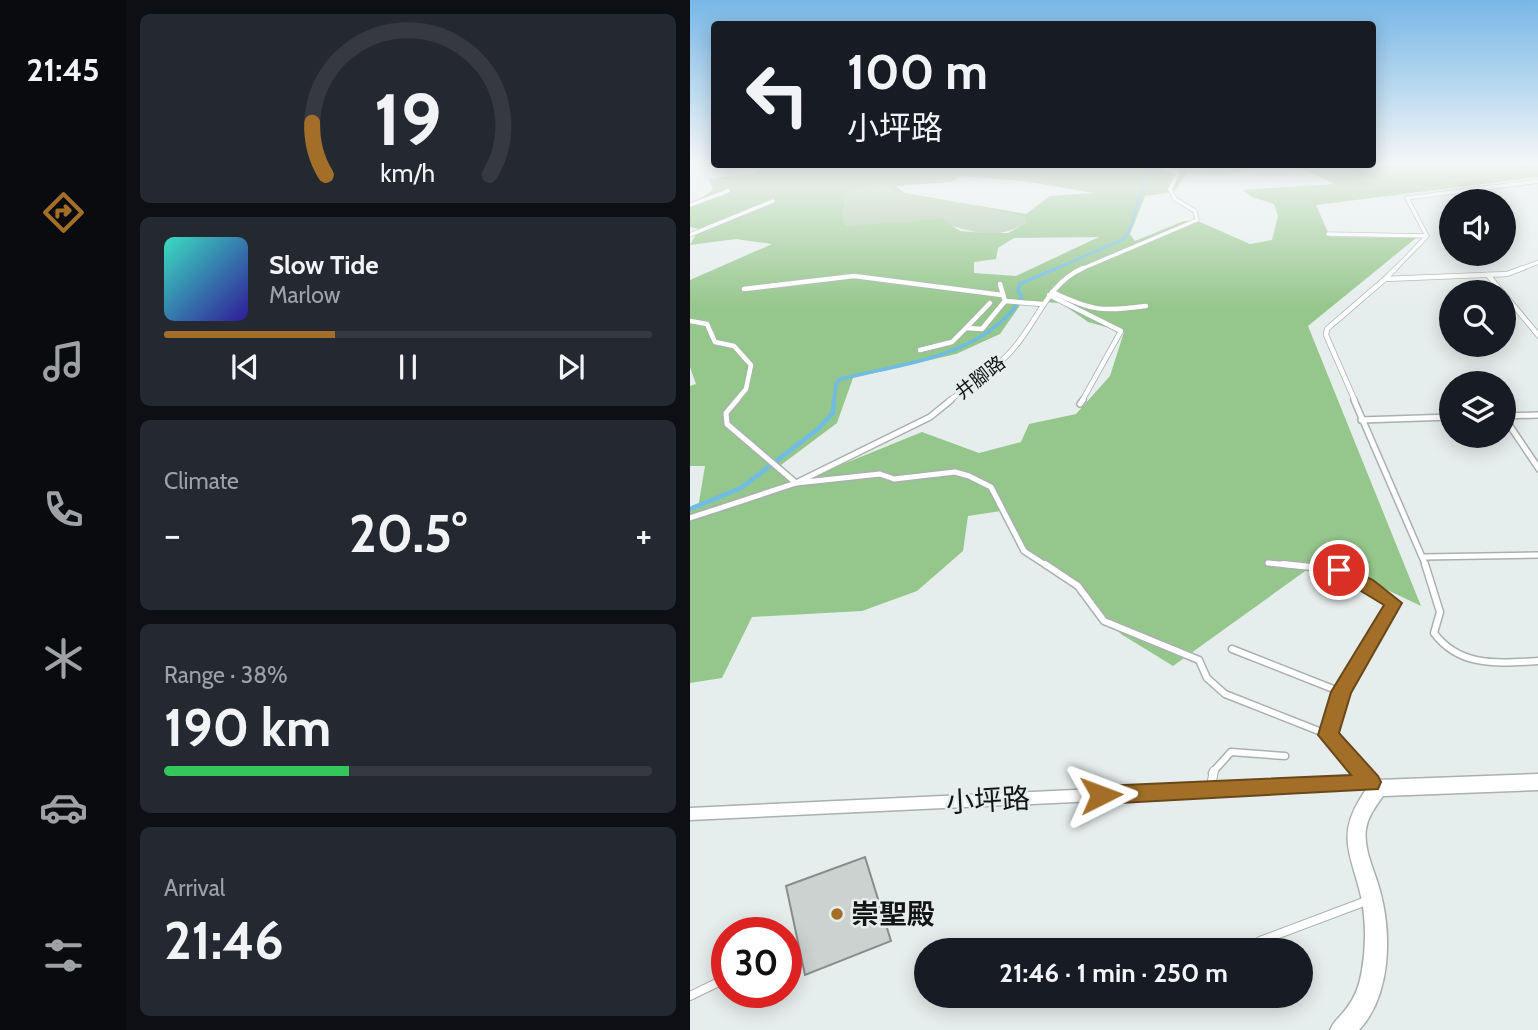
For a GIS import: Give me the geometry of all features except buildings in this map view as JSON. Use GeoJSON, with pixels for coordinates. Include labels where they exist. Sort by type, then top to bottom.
{"type":"FeatureCollection","features":[{"type":"Feature","properties":{"kind":"street","name":"小坪路"},"geometry":{"type":"LineString","coordinates":[[690,814],[1210,791],[1539,782]]}},
{"type":"Feature","properties":{"kind":"street"},"geometry":{"type":"LineString","coordinates":[[1342,1030],[1351,1023],[1368,992],[1377,930],[1356,835],[1363,808],[1374,785]]}},
{"type":"Feature","properties":{"kind":"lane"},"geometry":{"type":"LineString","coordinates":[[690,235],[746,212]]}},
{"type":"Feature","properties":{"kind":"lane","name":"井腳路"},"geometry":{"type":"LineString","coordinates":[[690,518],[796,483],[930,416],[1002,362],[1013,350],[1050,293],[1066,275],[1197,220],[1195,212]]}},
{"type":"Feature","properties":{"kind":"lane"},"geometry":{"type":"LineString","coordinates":[[1415,212],[1424,225],[1427,236]]}},
{"type":"Feature","properties":{"kind":"lane"},"geometry":{"type":"LineString","coordinates":[[1328,234],[1427,236]]}},
{"type":"Feature","properties":{"kind":"lane"},"geometry":{"type":"LineString","coordinates":[[1427,236],[1385,279],[1327,329],[1326,335],[1361,420],[1424,557],[1440,612],[1434,633],[1442,648],[1460,660],[1539,661]]}},
{"type":"Feature","properties":{"kind":"lane"},"geometry":{"type":"LineString","coordinates":[[1385,279],[1507,274],[1539,262]]}},
{"type":"Feature","properties":{"kind":"lane"},"geometry":{"type":"LineString","coordinates":[[1488,275],[1492,280]]}},
{"type":"Feature","properties":{"kind":"lane"},"geometry":{"type":"LineString","coordinates":[[744,289],[854,276],[1002,295]]}},
{"type":"Feature","properties":{"kind":"lane"},"geometry":{"type":"LineString","coordinates":[[1000,284],[1005,301]]}},
{"type":"Feature","properties":{"kind":"lane"},"geometry":{"type":"LineString","coordinates":[[1050,293],[1097,310],[1146,306]]}},
{"type":"Feature","properties":{"kind":"lane"},"geometry":{"type":"LineString","coordinates":[[1050,293],[1078,311],[1102,318],[1121,331],[1103,368],[1080,404]]}},
{"type":"Feature","properties":{"kind":"lane"},"geometry":{"type":"LineString","coordinates":[[1005,301],[1042,304]]}},
{"type":"Feature","properties":{"kind":"lane"},"geometry":{"type":"LineString","coordinates":[[966,328],[982,329],[1005,301]]}},
{"type":"Feature","properties":{"kind":"lane"},"geometry":{"type":"LineString","coordinates":[[920,350],[952,342],[990,303]]}},
{"type":"Feature","properties":{"kind":"lane"},"geometry":{"type":"LineString","coordinates":[[1516,309],[1539,336]]}},
{"type":"Feature","properties":{"kind":"lane"},"geometry":{"type":"LineString","coordinates":[[690,321],[708,324],[715,342],[734,346],[751,365],[746,389],[726,413],[727,424],[796,483],[880,474],[895,479],[955,472],[991,487],[1024,551],[1078,586],[1104,621],[1199,660],[1207,678],[1225,694],[1329,735],[1374,785]]}},
{"type":"Feature","properties":{"kind":"lane"},"geometry":{"type":"LineString","coordinates":[[1516,416],[1539,415]]}},
{"type":"Feature","properties":{"kind":"lane"},"geometry":{"type":"LineString","coordinates":[[1361,420],[1439,417]]}},
{"type":"Feature","properties":{"kind":"lane"},"geometry":{"type":"LineString","coordinates":[[1516,434],[1539,469]]}},
{"type":"Feature","properties":{"kind":"lane"},"geometry":{"type":"LineString","coordinates":[[1424,557],[1539,555]]}},
{"type":"Feature","properties":{"kind":"lane"},"geometry":{"type":"LineString","coordinates":[[1269,563],[1339,570],[1367,584],[1394,603],[1341,692],[1329,735]]}},
{"type":"Feature","properties":{"kind":"lane"},"geometry":{"type":"LineString","coordinates":[[1232,649],[1341,692]]}},
{"type":"Feature","properties":{"kind":"lane"},"geometry":{"type":"LineString","coordinates":[[1210,791],[1212,774],[1231,752],[1284,756]]}},
{"type":"Feature","properties":{"kind":"lane"},"geometry":{"type":"LineString","coordinates":[[1268,938],[1371,899]]}},
{"type":"Feature","properties":{"kind":"lane"},"geometry":{"type":"LineString","coordinates":[[690,996],[711,986]]}},
{"type":"Feature","properties":{"kind":"green space"},"geometry":{"type":"Polygon","coordinates":[[[690,212],[844,212],[843,220],[847,226],[942,219],[960,231],[1008,233],[1026,223],[1025,217],[1003,212],[1139,212],[1130,234],[1135,241],[1184,221],[1200,222],[1250,244],[1272,240],[1277,212],[1319,212],[1330,237],[1416,238],[1308,326],[1421,606],[1322,559],[1173,666],[1121,634],[1077,588],[1032,558],[1001,511],[968,516],[963,551],[917,591],[862,611],[752,617],[722,678],[690,683],[690,511],[698,508],[705,466],[690,466],[690,386],[696,384],[690,367],[690,280],[772,244],[736,239],[690,245],[699,229],[690,227],[690,212]],[[1099,237],[1014,238],[998,248],[996,259],[974,262],[974,273],[1016,276],[1099,237]],[[1023,301],[1000,334],[956,354],[853,378],[837,423],[777,468],[794,484],[922,432],[979,453],[1021,442],[1029,424],[1076,414],[1110,376],[1124,332],[1088,322],[1061,303],[1023,301]]]}},
{"type":"Feature","properties":{"kind":"green space"},"geometry":{"type":"Polygon","coordinates":[[[844,212],[1004,212],[1026,217],[1026,223],[1011,230],[984,233],[933,222],[847,226],[843,220],[844,212]]]}},
{"type":"Feature","properties":{"kind":"waterway"},"geometry":{"type":"LineString","coordinates":[[1053,270],[1124,239],[1135,212]]}},
{"type":"Feature","properties":{"kind":"waterway"},"geometry":{"type":"LineString","coordinates":[[834,401],[836,384],[840,379],[940,355],[986,333],[1005,318],[1022,298],[1018,290],[1020,284],[1057,268]]}},
{"type":"Feature","properties":{"kind":"waterway"},"geometry":{"type":"LineString","coordinates":[[690,509],[741,488],[818,429],[833,413],[834,400]]}},
{"type":"Feature","properties":{"kind":"place","name":"崇聖殿"},"geometry":{"type":"Point","coordinates":[837,914]}},
{"type":"Feature","properties":{"kind":"route"},"geometry":{"type":"LineString","coordinates":[[1101,795],[1371,782],[1329,735],[1341,692],[1367,643],[1394,603],[1367,584],[1339,570]]}}]}
